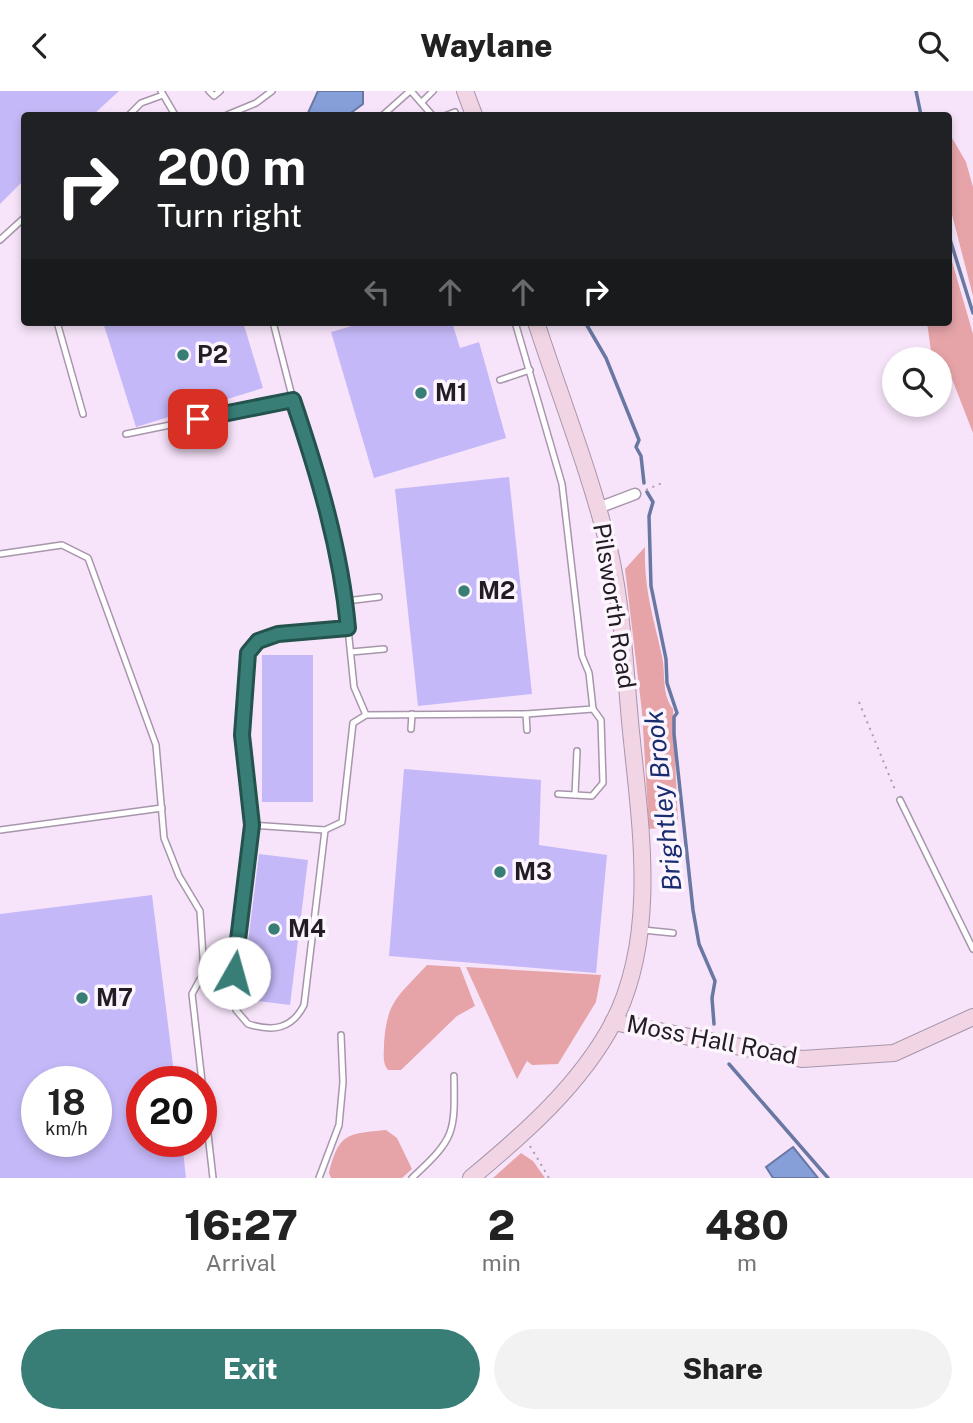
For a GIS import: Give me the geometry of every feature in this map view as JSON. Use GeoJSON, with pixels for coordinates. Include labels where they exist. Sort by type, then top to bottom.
{"type":"FeatureCollection","features":[{"type":"Feature","properties":{"kind":"street"},"geometry":{"type":"LineString","coordinates":[[465,91],[473,112]]}},
{"type":"Feature","properties":{"kind":"street","name":"Pilsworth Road"},"geometry":{"type":"LineString","coordinates":[[537,326],[598,508],[620,616],[641,853],[640,929],[630,978],[613,1022]]}},
{"type":"Feature","properties":{"kind":"street"},"geometry":{"type":"LineString","coordinates":[[598,508],[635,494]]}},
{"type":"Feature","properties":{"kind":"street","name":"Moss Hall Road"},"geometry":{"type":"LineString","coordinates":[[471,1178],[524,1135],[581,1070],[613,1022],[802,1059],[894,1053],[973,1017]]}},
{"type":"Feature","properties":{"kind":"lane"},"geometry":{"type":"LineString","coordinates":[[209,91],[214,96],[220,91]]}},
{"type":"Feature","properties":{"kind":"lane"},"geometry":{"type":"LineString","coordinates":[[234,112],[256,103],[272,91]]}},
{"type":"Feature","properties":{"kind":"lane"},"geometry":{"type":"LineString","coordinates":[[386,112],[411,91],[430,112]]}},
{"type":"Feature","properties":{"kind":"lane"},"geometry":{"type":"LineString","coordinates":[[422,102],[433,91]]}},
{"type":"Feature","properties":{"kind":"lane"},"geometry":{"type":"LineString","coordinates":[[132,112],[141,103],[162,93],[173,112]]}},
{"type":"Feature","properties":{"kind":"lane"},"geometry":{"type":"LineString","coordinates":[[0,240],[21,221]]}},
{"type":"Feature","properties":{"kind":"lane"},"geometry":{"type":"LineString","coordinates":[[58,326],[83,414]]}},
{"type":"Feature","properties":{"kind":"lane"},"geometry":{"type":"LineString","coordinates":[[274,326],[293,400],[320,480],[346,601],[354,687],[366,715]]}},
{"type":"Feature","properties":{"kind":"lane"},"geometry":{"type":"LineString","coordinates":[[516,326],[562,484],[582,656],[589,673],[593,709],[601,720],[603,783],[592,796],[558,794]]}},
{"type":"Feature","properties":{"kind":"lane"},"geometry":{"type":"LineString","coordinates":[[500,380],[530,370]]}},
{"type":"Feature","properties":{"kind":"lane"},"geometry":{"type":"LineString","coordinates":[[126,434],[293,400]]}},
{"type":"Feature","properties":{"kind":"lane"},"geometry":{"type":"LineString","coordinates":[[0,554],[62,544],[88,558],[156,745],[164,838],[179,876],[200,911],[204,972],[192,994],[213,1178]]}},
{"type":"Feature","properties":{"kind":"lane"},"geometry":{"type":"LineString","coordinates":[[346,601],[379,597]]}},
{"type":"Feature","properties":{"kind":"lane"},"geometry":{"type":"LineString","coordinates":[[325,830],[304,1005],[290,1024],[270,1029],[248,1024],[242,1019],[233,1002],[252,825],[242,735],[248,653],[258,641],[278,634],[348,628]]}},
{"type":"Feature","properties":{"kind":"lane"},"geometry":{"type":"LineString","coordinates":[[351,652],[384,649]]}},
{"type":"Feature","properties":{"kind":"lane"},"geometry":{"type":"LineString","coordinates":[[252,825],[325,830],[342,822],[353,723],[366,715],[526,714],[593,709]]}},
{"type":"Feature","properties":{"kind":"lane"},"geometry":{"type":"LineString","coordinates":[[411,729],[412,714]]}},
{"type":"Feature","properties":{"kind":"lane"},"geometry":{"type":"LineString","coordinates":[[526,714],[527,730]]}},
{"type":"Feature","properties":{"kind":"lane"},"geometry":{"type":"LineString","coordinates":[[575,795],[577,751]]}},
{"type":"Feature","properties":{"kind":"lane"},"geometry":{"type":"LineString","coordinates":[[900,800],[973,949]]}},
{"type":"Feature","properties":{"kind":"lane"},"geometry":{"type":"LineString","coordinates":[[0,830],[162,809]]}},
{"type":"Feature","properties":{"kind":"lane"},"geometry":{"type":"LineString","coordinates":[[640,929],[673,933]]}},
{"type":"Feature","properties":{"kind":"lane"},"geometry":{"type":"LineString","coordinates":[[319,1178],[339,1125],[343,1082],[341,1035]]}},
{"type":"Feature","properties":{"kind":"lane"},"geometry":{"type":"LineString","coordinates":[[412,1178],[444,1148],[455,1125],[454,1076]]}},
{"type":"Feature","properties":{"kind":"path"},"geometry":{"type":"LineString","coordinates":[[635,494],[662,483]]}},
{"type":"Feature","properties":{"kind":"path"},"geometry":{"type":"LineString","coordinates":[[859,702],[900,800]]}},
{"type":"Feature","properties":{"kind":"path"},"geometry":{"type":"LineString","coordinates":[[524,1135],[549,1178]]}},
{"type":"Feature","properties":{"kind":"shaded area"},"geometry":{"type":"Polygon","coordinates":[[[952,138],[966,162],[973,187],[973,296],[952,215],[952,138]]]}},
{"type":"Feature","properties":{"kind":"shaded area"},"geometry":{"type":"Polygon","coordinates":[[[952,261],[973,334],[973,433],[952,379],[952,347],[930,347],[928,326],[952,326],[952,261]]]}},
{"type":"Feature","properties":{"kind":"shaded area"},"geometry":{"type":"Polygon","coordinates":[[[645,547],[652,615],[662,656],[665,690],[673,709],[678,826],[649,829],[642,712],[625,569],[645,547]]]}},
{"type":"Feature","properties":{"kind":"shaded area"},"geometry":{"type":"Polygon","coordinates":[[[427,965],[460,967],[475,1006],[457,1016],[401,1070],[388,1070],[384,1061],[384,1044],[391,1008],[401,992],[427,965]]]}},
{"type":"Feature","properties":{"kind":"shaded area"},"geometry":{"type":"Polygon","coordinates":[[[466,967],[601,975],[596,1002],[558,1064],[532,1065],[527,1061],[517,1079],[466,967]]]}},
{"type":"Feature","properties":{"kind":"shaded area"},"geometry":{"type":"Polygon","coordinates":[[[386,1130],[397,1138],[412,1169],[402,1178],[331,1178],[329,1173],[341,1142],[354,1135],[386,1130]]]}},
{"type":"Feature","properties":{"kind":"shaded area"},"geometry":{"type":"Polygon","coordinates":[[[521,1153],[533,1161],[545,1178],[493,1178],[521,1153]]]}},
{"type":"Feature","properties":{"kind":"water"},"geometry":{"type":"Polygon","coordinates":[[[318,91],[363,91],[363,104],[352,112],[308,112],[318,91]]]}},
{"type":"Feature","properties":{"kind":"water"},"geometry":{"type":"Polygon","coordinates":[[[793,1147],[818,1178],[773,1178],[766,1167],[793,1147]]]}},
{"type":"Feature","properties":{"kind":"building"},"geometry":{"type":"Polygon","coordinates":[[[0,91],[119,91],[96,112],[21,112],[21,183],[0,204],[0,91]]]}},
{"type":"Feature","properties":{"kind":"building","name":"P2"},"geometry":{"type":"Polygon","coordinates":[[[104,326],[244,326],[263,388],[136,427],[104,326]]]}},
{"type":"Feature","properties":{"kind":"building","name":"M1"},"geometry":{"type":"Polygon","coordinates":[[[352,326],[453,326],[460,348],[479,342],[506,438],[374,478],[331,332],[352,326]]]}},
{"type":"Feature","properties":{"kind":"building","name":"M2"},"geometry":{"type":"Polygon","coordinates":[[[509,477],[532,694],[418,706],[395,489],[509,477]]]}},
{"type":"Feature","properties":{"kind":"building"},"geometry":{"type":"Polygon","coordinates":[[[262,655],[313,655],[313,802],[262,802],[262,655]]]}},
{"type":"Feature","properties":{"kind":"building","name":"M3"},"geometry":{"type":"Polygon","coordinates":[[[404,769],[541,780],[539,845],[607,855],[596,973],[389,956],[404,769]]]}},
{"type":"Feature","properties":{"kind":"building","name":"M4"},"geometry":{"type":"Polygon","coordinates":[[[259,854],[308,860],[290,1005],[241,999],[259,854]]]}},
{"type":"Feature","properties":{"kind":"building","name":"M7"},"geometry":{"type":"Polygon","coordinates":[[[152,895],[173,1066],[126,1066],[126,1157],[184,1157],[186,1178],[0,1178],[0,914],[152,895]]]}},
{"type":"Feature","properties":{"kind":"waterway"},"geometry":{"type":"LineString","coordinates":[[916,91],[920,112]]}},
{"type":"Feature","properties":{"kind":"waterway"},"geometry":{"type":"LineString","coordinates":[[952,246],[973,313]]}},
{"type":"Feature","properties":{"kind":"waterway","name":"Brightley Brook"},"geometry":{"type":"LineString","coordinates":[[587,326],[606,358],[639,440],[636,447],[641,456],[644,483]]}},
{"type":"Feature","properties":{"kind":"waterway","name":"Brightley Brook"},"geometry":{"type":"LineString","coordinates":[[647,492],[653,502],[649,516],[651,586],[666,659],[667,683],[677,713],[674,717],[674,734],[693,910],[699,944],[715,981],[712,998],[714,1024]]}},
{"type":"Feature","properties":{"kind":"waterway","name":"Brightley Brook"},"geometry":{"type":"LineString","coordinates":[[729,1064],[828,1178]]}},
{"type":"Feature","properties":{"kind":"place","name":"P2"},"geometry":{"type":"Point","coordinates":[183,355]}},
{"type":"Feature","properties":{"kind":"place","name":"M1"},"geometry":{"type":"Point","coordinates":[421,393]}},
{"type":"Feature","properties":{"kind":"place","name":"M2"},"geometry":{"type":"Point","coordinates":[464,591]}},
{"type":"Feature","properties":{"kind":"place","name":"M3"},"geometry":{"type":"Point","coordinates":[500,872]}},
{"type":"Feature","properties":{"kind":"place","name":"M4"},"geometry":{"type":"Point","coordinates":[274,929]}},
{"type":"Feature","properties":{"kind":"place","name":"M7"},"geometry":{"type":"Point","coordinates":[82,998]}},
{"type":"Feature","properties":{"kind":"route"},"geometry":{"type":"LineString","coordinates":[[198,419],[293,400],[320,480],[345,599],[348,628],[278,634],[258,641],[252,646],[246,659],[242,735],[252,825],[234,973]]}}]}
